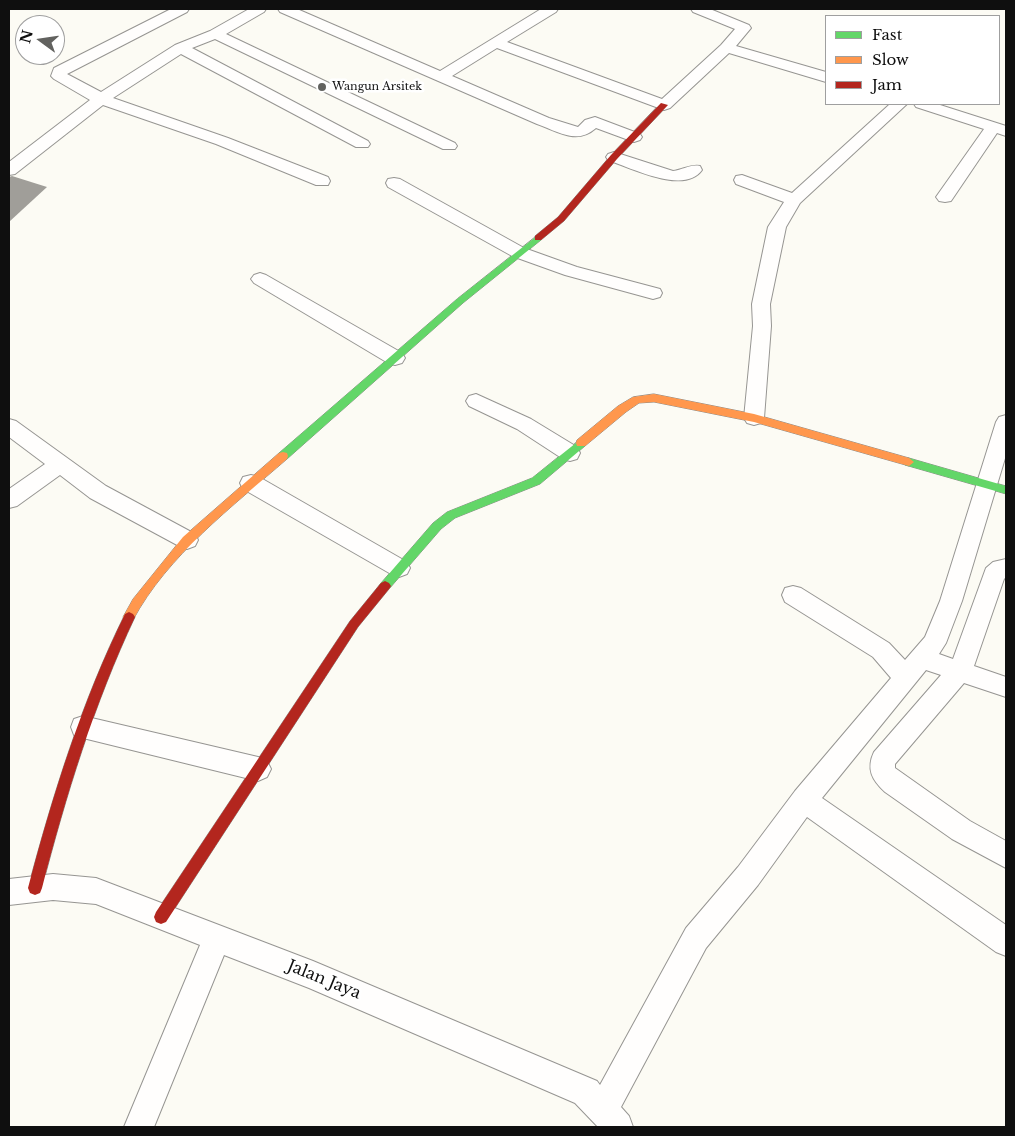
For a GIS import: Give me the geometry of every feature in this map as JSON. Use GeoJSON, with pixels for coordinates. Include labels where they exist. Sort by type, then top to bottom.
{"type":"FeatureCollection","features":[{"type":"Feature","properties":{"kind":"street"},"geometry":{"type":"LineString","coordinates":[[182,9],[58,74],[101,99],[222,141],[322,181]]}},
{"type":"Feature","properties":{"kind":"street"},"geometry":{"type":"LineString","coordinates":[[9,170],[101,99],[180,48],[215,34],[259,9]]}},
{"type":"Feature","properties":{"kind":"street"},"geometry":{"type":"LineString","coordinates":[[288,9],[528,115],[572,131],[583,132],[590,124],[595,122],[634,137]]}},
{"type":"Feature","properties":{"kind":"street"},"geometry":{"type":"LineString","coordinates":[[440,77],[551,9]]}},
{"type":"Feature","properties":{"kind":"street"},"geometry":{"type":"LineString","coordinates":[[22,890],[52,821],[84,727],[115,646],[137,602],[187,540],[518,252],[561,219],[614,157],[664,105],[726,48],[744,28],[698,9]]}},
{"type":"Feature","properties":{"kind":"street"},"geometry":{"type":"LineString","coordinates":[[215,34],[450,146]]}},
{"type":"Feature","properties":{"kind":"street"},"geometry":{"type":"LineString","coordinates":[[496,43],[664,105]]}},
{"type":"Feature","properties":{"kind":"street"},"geometry":{"type":"LineString","coordinates":[[180,48],[362,144]]}},
{"type":"Feature","properties":{"kind":"street"},"geometry":{"type":"LineString","coordinates":[[726,48],[825,77]]}},
{"type":"Feature","properties":{"kind":"street"},"geometry":{"type":"LineString","coordinates":[[754,418],[762,326],[761,304],[777,227],[794,200],[898,105]]}},
{"type":"Feature","properties":{"kind":"street"},"geometry":{"type":"LineString","coordinates":[[925,105],[1000,129],[946,197]]}},
{"type":"Feature","properties":{"kind":"street"},"geometry":{"type":"LineString","coordinates":[[614,157],[672,176],[686,175],[694,170]]}},
{"type":"Feature","properties":{"kind":"street"},"geometry":{"type":"LineString","coordinates":[[742,180],[794,200]]}},
{"type":"Feature","properties":{"kind":"street"},"geometry":{"type":"LineString","coordinates":[[394,183],[518,252],[572,271],[652,293]]}},
{"type":"Feature","properties":{"kind":"street"},"geometry":{"type":"LineString","coordinates":[[260,280],[395,358]]}},
{"type":"Feature","properties":{"kind":"street"},"geometry":{"type":"LineString","coordinates":[[162,917],[354,624],[399,568],[437,526],[451,515],[536,481],[630,404],[646,398],[754,418],[997,487]]}},
{"type":"Feature","properties":{"kind":"street"},"geometry":{"type":"LineString","coordinates":[[476,401],[524,424],[570,453]]}},
{"type":"Feature","properties":{"kind":"street"},"geometry":{"type":"LineString","coordinates":[[610,1119],[696,938],[748,876],[804,800],[934,643],[997,487],[1006,422]]}},
{"type":"Feature","properties":{"kind":"street"},"geometry":{"type":"LineString","coordinates":[[9,426],[98,492],[187,540]]}},
{"type":"Feature","properties":{"kind":"street"},"geometry":{"type":"LineString","coordinates":[[9,500],[60,464]]}},
{"type":"Feature","properties":{"kind":"street"},"geometry":{"type":"LineString","coordinates":[[251,483],[399,568]]}},
{"type":"Feature","properties":{"kind":"street"},"geometry":{"type":"LineString","coordinates":[[1006,568],[1000,568],[994,574],[961,670],[883,760],[882,770],[886,777],[961,830],[1006,855]]}},
{"type":"Feature","properties":{"kind":"street"},"geometry":{"type":"LineString","coordinates":[[793,595],[880,650],[913,668],[961,670],[1006,687]]}},
{"type":"Feature","properties":{"kind":"street"},"geometry":{"type":"LineString","coordinates":[[84,727],[258,769]]}},
{"type":"Feature","properties":{"kind":"street"},"geometry":{"type":"LineString","coordinates":[[804,800],[1006,942]]}},
{"type":"Feature","properties":{"kind":"street","name":"Jalan Jaya"},"geometry":{"type":"LineString","coordinates":[[22,890],[53,887],[96,891],[218,938],[313,975],[586,1092],[610,1119]]}},
{"type":"Feature","properties":{"kind":"street"},"geometry":{"type":"LineString","coordinates":[[139,1127],[218,938]]}},
{"type":"Feature","properties":{"kind":"building"},"geometry":{"type":"Polygon","coordinates":[[[12,176],[47,187],[9,222],[9,177],[12,176]]]}},
{"type":"Feature","properties":{"kind":"traffic: fast"},"geometry":{"type":"LineString","coordinates":[[283,456],[460,301],[538,238]]}},
{"type":"Feature","properties":{"kind":"traffic: fast"},"geometry":{"type":"LineString","coordinates":[[385,586],[437,526],[451,515],[536,481],[581,443]]}},
{"type":"Feature","properties":{"kind":"traffic: fast"},"geometry":{"type":"LineString","coordinates":[[909,462],[1006,490]]}},
{"type":"Feature","properties":{"kind":"traffic: slow"},"geometry":{"type":"LineString","coordinates":[[581,443],[622,409],[637,400],[654,398],[754,418],[909,462]]}},
{"type":"Feature","properties":{"kind":"traffic: slow"},"geometry":{"type":"LineString","coordinates":[[129,617],[137,602],[187,540],[283,456]]}},
{"type":"Feature","properties":{"kind":"traffic: jam"},"geometry":{"type":"LineString","coordinates":[[538,238],[561,219],[614,157],[664,105]]}},
{"type":"Feature","properties":{"kind":"traffic: jam"},"geometry":{"type":"LineString","coordinates":[[161,917],[354,624],[385,586]]}},
{"type":"Feature","properties":{"kind":"traffic: jam"},"geometry":{"type":"LineString","coordinates":[[35,888],[53,819],[75,750],[100,683],[129,617]]}},
{"type":"Feature","properties":{"kind":"place","name":"Wangun Arsitek"},"geometry":{"type":"Point","coordinates":[322,87]}}]}
